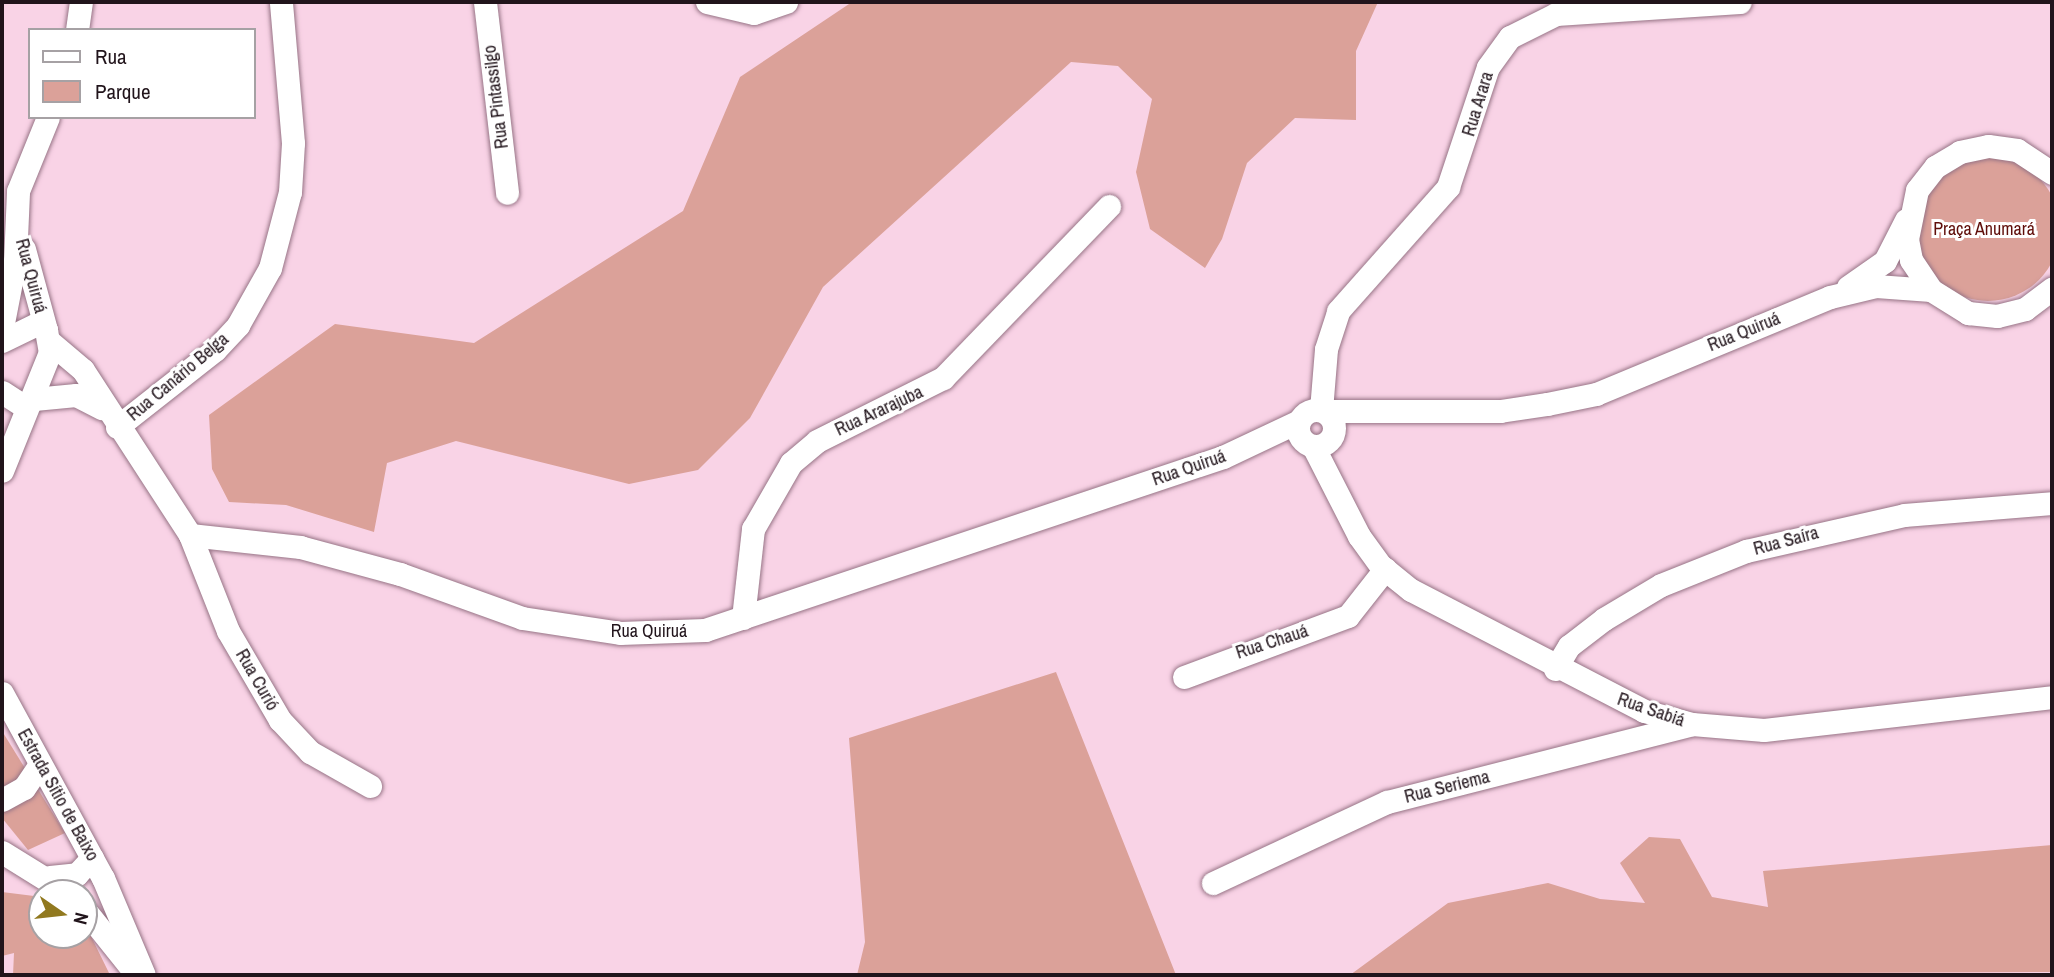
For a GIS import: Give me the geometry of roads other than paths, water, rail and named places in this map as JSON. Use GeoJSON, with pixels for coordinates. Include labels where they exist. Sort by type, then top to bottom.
{"type":"FeatureCollection","features":[{"type":"Feature","properties":{"kind":"street"},"geometry":{"type":"LineString","coordinates":[[77,28],[81,2]]}},
{"type":"Feature","properties":{"kind":"street","name":"Rua Canário Belga"},"geometry":{"type":"LineString","coordinates":[[117,427],[215,350],[237,325],[270,268],[290,192],[293,143],[281,2]]}},
{"type":"Feature","properties":{"kind":"street","name":"Rua Pintassilgo"},"geometry":{"type":"LineString","coordinates":[[485,2],[507,192]]}},
{"type":"Feature","properties":{"kind":"street"},"geometry":{"type":"LineString","coordinates":[[709,3],[762,13],[786,2]]}},
{"type":"Feature","properties":{"kind":"street","name":"Rua Arara"},"geometry":{"type":"LineString","coordinates":[[1317,427],[1323,366],[1331,328],[1352,291],[1448,187],[1488,66],[1510,37],[1556,14],[1740,2]]}},
{"type":"Feature","properties":{"kind":"street","name":"Rua Quiruá"},"geometry":{"type":"LineString","coordinates":[[2,328],[28,157],[47,119]]}},
{"type":"Feature","properties":{"kind":"street"},"geometry":{"type":"LineString","coordinates":[[1830,297],[1878,268],[1908,218],[1917,190],[1935,167],[1960,152],[2017,150],[2052,173]]}},
{"type":"Feature","properties":{"kind":"street","name":"Rua Ararajuba"},"geometry":{"type":"LineString","coordinates":[[743,618],[754,529],[790,463],[817,441],[943,377],[1109,206]]}},
{"type":"Feature","properties":{"kind":"street"},"geometry":{"type":"LineString","coordinates":[[1908,218],[1912,260],[1931,290],[1968,313],[1997,316],[2025,309],[2052,289]]}},
{"type":"Feature","properties":{"kind":"street","name":"Rua Quiruá"},"geometry":{"type":"LineString","coordinates":[[16,223],[48,336]]}},
{"type":"Feature","properties":{"kind":"street"},"geometry":{"type":"LineString","coordinates":[[1830,297],[1876,286],[1931,290]]}},
{"type":"Feature","properties":{"kind":"street","name":"Rua Quiruá"},"geometry":{"type":"LineString","coordinates":[[190,535],[300,547],[400,574],[522,618],[572,628],[659,634],[743,618],[1246,447],[1372,411],[1500,411],[1597,394],[1830,297]]}},
{"type":"Feature","properties":{"kind":"street"},"geometry":{"type":"LineString","coordinates":[[2,341],[29,325],[48,336],[83,370],[102,408],[190,535]]}},
{"type":"Feature","properties":{"kind":"street"},"geometry":{"type":"LineString","coordinates":[[2,471],[6,443],[30,403],[48,336]]}},
{"type":"Feature","properties":{"kind":"street"},"geometry":{"type":"LineString","coordinates":[[2,392],[30,403],[76,395],[102,408]]}},
{"type":"Feature","properties":{"kind":"street","name":"Rua Sabiá"},"geometry":{"type":"LineString","coordinates":[[1317,427],[1327,484],[1385,569],[1411,590],[1555,668],[1644,711],[1692,724],[1800,728],[2052,697]]}},
{"type":"Feature","properties":{"kind":"street","name":"Rua Saíra"},"geometry":{"type":"LineString","coordinates":[[1555,668],[1569,646],[1604,619],[1661,585],[1746,551],[1904,515],[2052,503]]}},
{"type":"Feature","properties":{"kind":"street","name":"Rua Curió"},"geometry":{"type":"LineString","coordinates":[[190,535],[228,631],[280,720],[310,752],[370,786]]}},
{"type":"Feature","properties":{"kind":"street"},"geometry":{"type":"LineString","coordinates":[[1360,607],[1385,569]]}},
{"type":"Feature","properties":{"kind":"street","name":"Rua Chauá"},"geometry":{"type":"LineString","coordinates":[[1184,677],[1360,607],[1411,590]]}},
{"type":"Feature","properties":{"kind":"street","name":"Estrada Sítio de Baixo"},"geometry":{"type":"LineString","coordinates":[[2,693],[133,939],[144,975]]}},
{"type":"Feature","properties":{"kind":"street","name":"Rua Seriema"},"geometry":{"type":"LineString","coordinates":[[1213,883],[1387,802],[1692,724]]}},
{"type":"Feature","properties":{"kind":"street"},"geometry":{"type":"LineString","coordinates":[[8,798],[40,764]]}},
{"type":"Feature","properties":{"kind":"street"},"geometry":{"type":"LineString","coordinates":[[8,798],[52,786]]}},
{"type":"Feature","properties":{"kind":"street"},"geometry":{"type":"LineString","coordinates":[[2,834],[9,856],[52,879]]}},
{"type":"Feature","properties":{"kind":"street"},"geometry":{"type":"LineString","coordinates":[[50,877],[77,874],[92,858]]}},
{"type":"Feature","properties":{"kind":"street"},"geometry":{"type":"LineString","coordinates":[[98,926],[137,975]]}},
{"type":"Feature","properties":{"kind":"park label","name":"Praça Anumará"},"geometry":{"type":"Point","coordinates":[1984,229]}}]}
